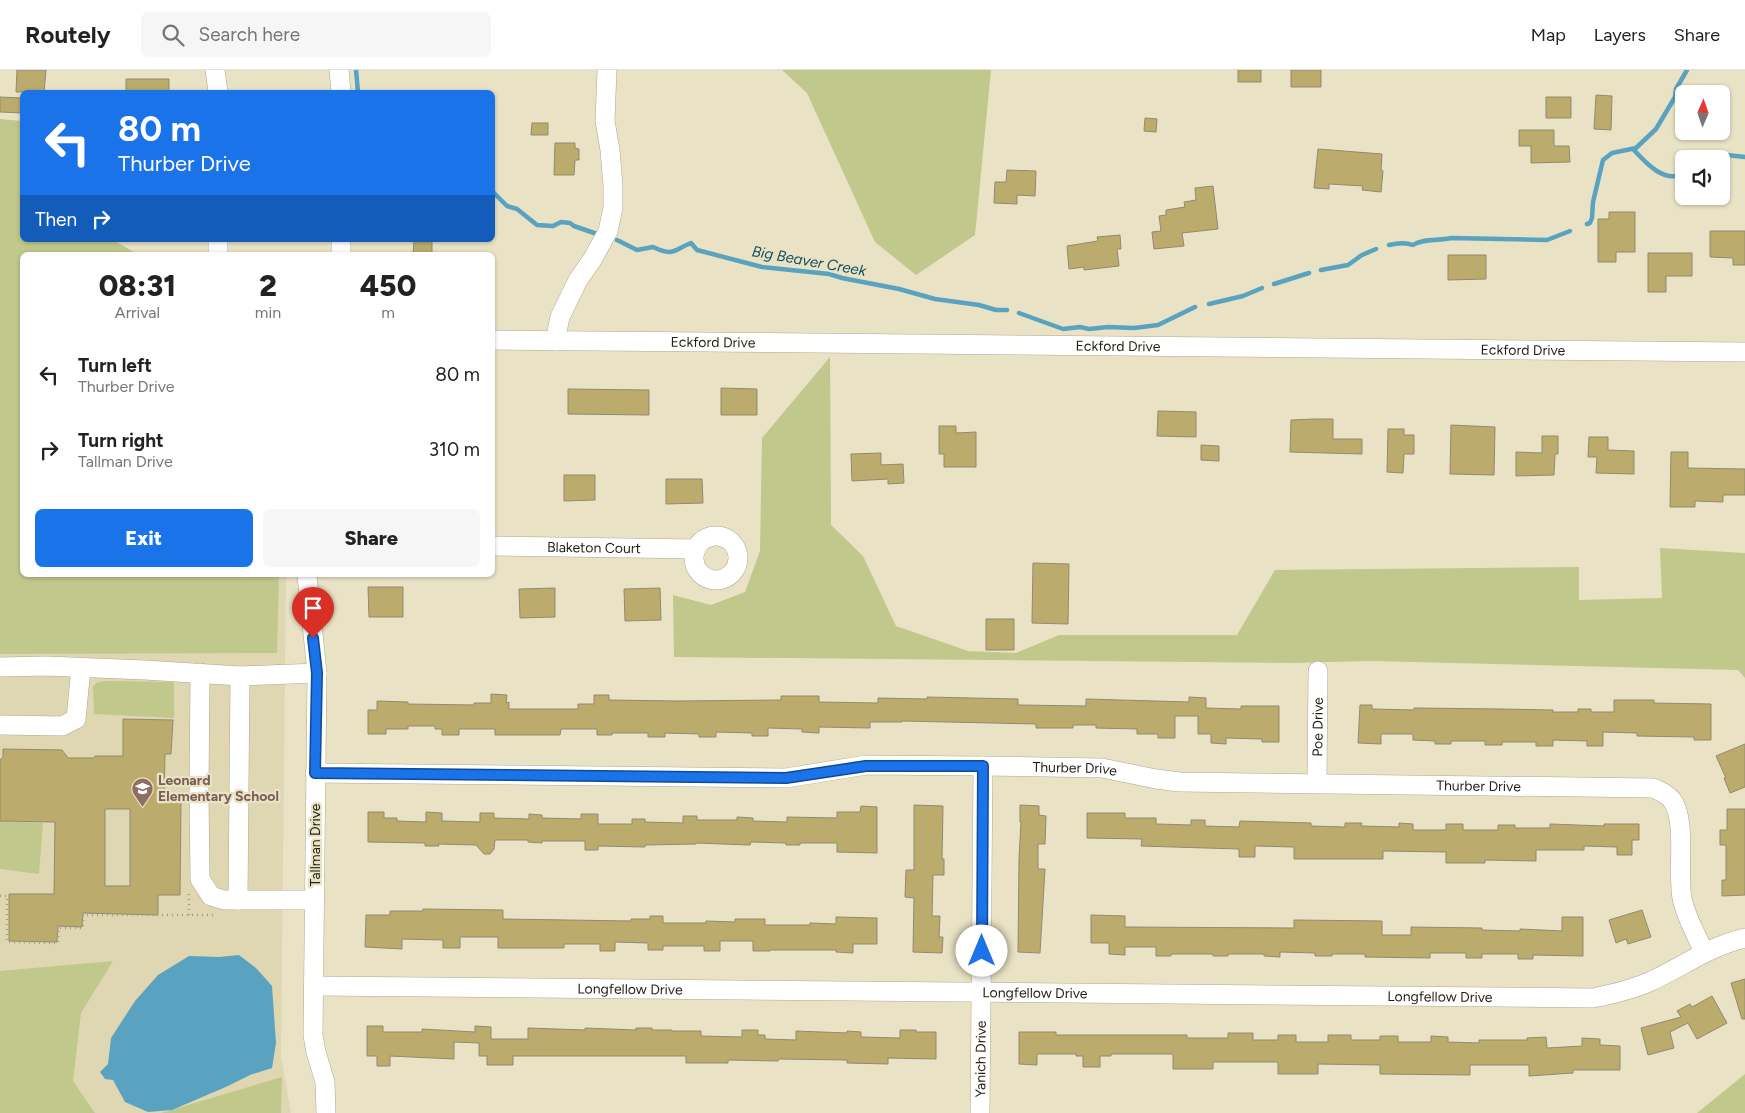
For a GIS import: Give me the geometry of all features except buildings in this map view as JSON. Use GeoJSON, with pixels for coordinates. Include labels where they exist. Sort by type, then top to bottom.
{"type":"FeatureCollection","features":[{"type":"Feature","properties":{"kind":"street"},"geometry":{"type":"LineString","coordinates":[[215,70],[218,90]]}},
{"type":"Feature","properties":{"kind":"street"},"geometry":{"type":"LineString","coordinates":[[339,70],[341,90]]}},
{"type":"Feature","properties":{"kind":"street"},"geometry":{"type":"LineString","coordinates":[[555,341],[560,317],[578,280],[592,260],[608,230],[613,208],[610,150],[605,122],[606,70]]}},
{"type":"Feature","properties":{"kind":"street","name":"Eckford Drive"},"geometry":{"type":"LineString","coordinates":[[495,340],[1745,352]]}},
{"type":"Feature","properties":{"kind":"street","name":"Blaketon Court"},"geometry":{"type":"LineString","coordinates":[[495,546],[696,549]]}},
{"type":"Feature","properties":{"kind":"street","name":"Tallman Drive"},"geometry":{"type":"LineString","coordinates":[[307,577],[317,673],[314,1044],[325,1082],[326,1113]]}},
{"type":"Feature","properties":{"kind":"street"},"geometry":{"type":"LineString","coordinates":[[0,667],[46,666],[240,676],[317,673]]}},
{"type":"Feature","properties":{"kind":"street"},"geometry":{"type":"LineString","coordinates":[[0,725],[62,726],[76,719],[81,668]]}},
{"type":"Feature","properties":{"kind":"street","name":"Poe Drive"},"geometry":{"type":"LineString","coordinates":[[1317,783],[1318,671]]}},
{"type":"Feature","properties":{"kind":"street"},"geometry":{"type":"LineString","coordinates":[[200,673],[200,879],[211,896],[224,900],[314,900]]}},
{"type":"Feature","properties":{"kind":"street"},"geometry":{"type":"LineString","coordinates":[[238,900],[240,676]]}},
{"type":"Feature","properties":{"kind":"street","name":"Thurber Drive"},"geometry":{"type":"LineString","coordinates":[[315,773],[786,778],[866,766],[983,766],[1102,768],[1180,782],[1642,786],[1661,791],[1672,800],[1678,812],[1682,897],[1686,914],[1704,952]]}},
{"type":"Feature","properties":{"kind":"street","name":"Yanich Drive"},"geometry":{"type":"LineString","coordinates":[[980,1113],[983,766]]}},
{"type":"Feature","properties":{"kind":"street","name":"Longfellow Drive"},"geometry":{"type":"LineString","coordinates":[[314,986],[1593,998],[1634,988],[1704,952],[1745,938]]}},
{"type":"Feature","properties":{"kind":"path"},"geometry":{"type":"LineString","coordinates":[[0,896],[7,896],[7,942],[58,943],[59,928],[83,928],[83,914],[224,916]]}},
{"type":"Feature","properties":{"kind":"shaded area"},"geometry":{"type":"Polygon","coordinates":[[[0,354],[20,354],[20,577],[286,577],[281,1056],[291,1113],[0,1113],[0,354]]]}},
{"type":"Feature","properties":{"kind":"green space"},"geometry":{"type":"Polygon","coordinates":[[[782,70],[991,70],[975,235],[916,275],[875,242],[807,93],[782,70]]]}},
{"type":"Feature","properties":{"kind":"green space"},"geometry":{"type":"Polygon","coordinates":[[[0,119],[20,121],[20,242],[116,242],[134,252],[20,252],[20,577],[279,577],[277,653],[0,654],[0,119]]]}},
{"type":"Feature","properties":{"kind":"green space"},"geometry":{"type":"Polygon","coordinates":[[[830,357],[831,525],[863,556],[896,626],[968,651],[1016,653],[1059,635],[1237,635],[1275,570],[1579,567],[1579,600],[1662,598],[1660,548],[1745,553],[1745,678],[1738,670],[1371,661],[1291,663],[674,657],[673,595],[711,605],[745,592],[760,551],[762,438],[830,357]]]}},
{"type":"Feature","properties":{"kind":"green space"},"geometry":{"type":"Polygon","coordinates":[[[98,682],[174,682],[174,718],[94,714],[93,686],[98,682]]]}},
{"type":"Feature","properties":{"kind":"green space"},"geometry":{"type":"Polygon","coordinates":[[[0,821],[43,823],[39,874],[0,869],[0,821]]]}},
{"type":"Feature","properties":{"kind":"green space"},"geometry":{"type":"Polygon","coordinates":[[[113,961],[81,1013],[73,1081],[95,1113],[0,1113],[0,971],[113,961]]]}},
{"type":"Feature","properties":{"kind":"green space"},"geometry":{"type":"Polygon","coordinates":[[[1745,1074],[1745,1113],[1697,1113],[1702,1109],[1745,1074]]]}},
{"type":"Feature","properties":{"kind":"green space"},"geometry":{"type":"Polygon","coordinates":[[[282,1077],[281,1113],[161,1113],[282,1077]]]}},
{"type":"Feature","properties":{"kind":"water"},"geometry":{"type":"Polygon","coordinates":[[[239,955],[256,968],[272,986],[276,1043],[272,1068],[250,1075],[172,1110],[148,1112],[125,1102],[113,1080],[105,1079],[100,1072],[108,1064],[111,1038],[135,1001],[158,975],[189,956],[219,957],[239,955]]]}},
{"type":"Feature","properties":{"kind":"waterway","name":"Big Beaver Creek"},"geometry":{"type":"LineString","coordinates":[[356,70],[358,90]]}},
{"type":"Feature","properties":{"kind":"waterway","name":"Big Beaver Creek"},"geometry":{"type":"LineString","coordinates":[[1587,224],[1590,223],[1592,218],[1593,202],[1603,160],[1612,153],[1636,148],[1656,129],[1675,97],[1676,89],[1687,70]]}},
{"type":"Feature","properties":{"kind":"waterway"},"geometry":{"type":"LineString","coordinates":[[1633,149],[1656,170],[1663,174],[1675,176]]}},
{"type":"Feature","properties":{"kind":"waterway"},"geometry":{"type":"LineString","coordinates":[[1730,155],[1745,157]]}},
{"type":"Feature","properties":{"kind":"waterway","name":"Big Beaver Creek"},"geometry":{"type":"LineString","coordinates":[[495,194],[507,206],[517,209],[537,225],[553,226],[561,222],[570,223],[597,234]]}},
{"type":"Feature","properties":{"kind":"waterway","name":"Big Beaver Creek"},"geometry":{"type":"LineString","coordinates":[[1389,245],[1401,243],[1413,245],[1421,241],[1451,238],[1547,240],[1570,231]]}},
{"type":"Feature","properties":{"kind":"waterway","name":"Big Beaver Creek"},"geometry":{"type":"LineString","coordinates":[[617,240],[637,250],[653,247],[665,252],[677,250],[691,243],[697,250],[762,267],[829,274],[935,299],[979,305],[996,310],[1007,310]]}},
{"type":"Feature","properties":{"kind":"waterway","name":"Big Beaver Creek"},"geometry":{"type":"LineString","coordinates":[[1321,270],[1348,265],[1362,255],[1376,249]]}},
{"type":"Feature","properties":{"kind":"waterway","name":"Big Beaver Creek"},"geometry":{"type":"LineString","coordinates":[[1274,284],[1309,273]]}},
{"type":"Feature","properties":{"kind":"waterway","name":"Big Beaver Creek"},"geometry":{"type":"LineString","coordinates":[[1209,304],[1243,296],[1262,288]]}},
{"type":"Feature","properties":{"kind":"waterway","name":"Big Beaver Creek"},"geometry":{"type":"LineString","coordinates":[[1019,313],[1063,329],[1080,327],[1089,329],[1108,327],[1134,328],[1158,325],[1195,307]]}},
{"type":"Feature","properties":{"kind":"place","name":"Leonard Elementary School"},"geometry":{"type":"Point","coordinates":[142,807]}},
{"type":"Feature","properties":{"kind":"route"},"geometry":{"type":"LineString","coordinates":[[313,638],[317,673],[315,773],[786,778],[847,768],[882,765],[983,766],[982,951]]}}]}
